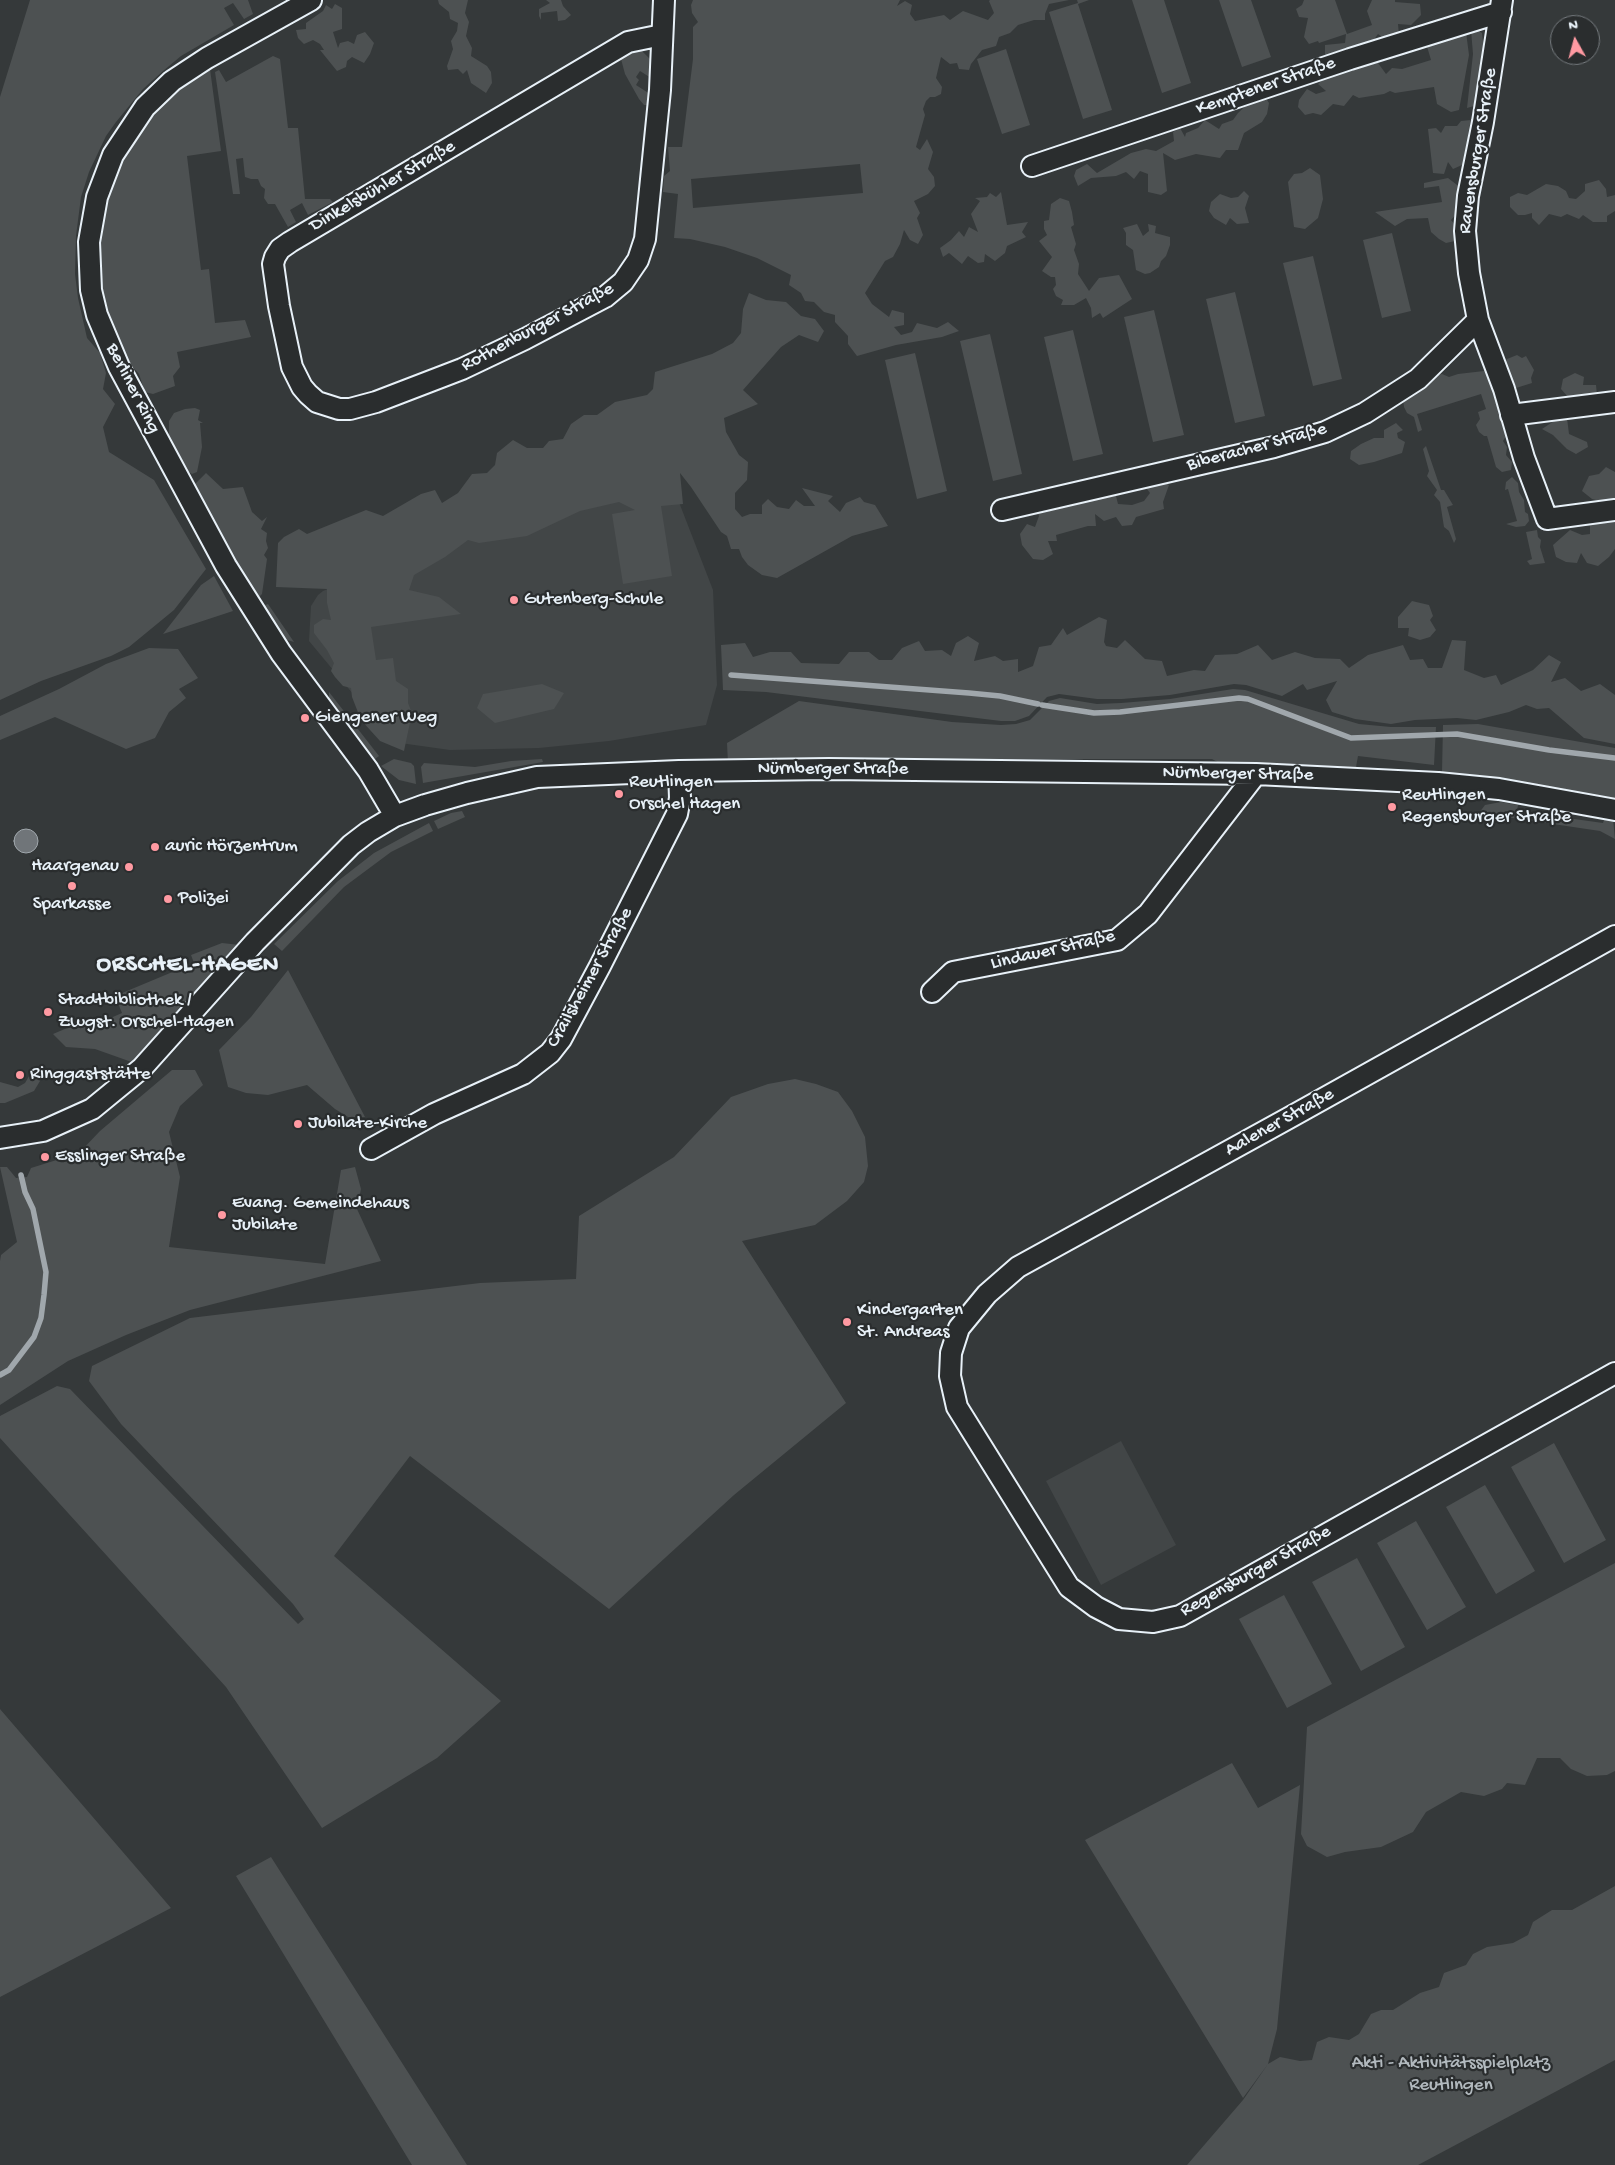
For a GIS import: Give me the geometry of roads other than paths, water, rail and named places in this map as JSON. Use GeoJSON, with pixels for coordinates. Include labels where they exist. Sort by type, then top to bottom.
{"type":"FeatureCollection","features":[{"type":"Feature","properties":{"kind":"street","name":"Berliner Ring"},"geometry":{"type":"LineString","coordinates":[[310,0],[200,62],[172,81],[145,107],[113,155],[97,197],[89,242],[91,290],[97,315],[119,366],[226,566],[281,653],[368,770],[395,816]]}},
{"type":"Feature","properties":{"kind":"street","name":"Rothenburger Straße"},"geometry":{"type":"LineString","coordinates":[[350,409],[376,402],[471,365],[605,297],[628,276],[642,250],[658,116],[664,0]]}},
{"type":"Feature","properties":{"kind":"street","name":"Kemptener Straße"},"geometry":{"type":"LineString","coordinates":[[1032,166],[1502,6]]}},
{"type":"Feature","properties":{"kind":"street","name":"Ravensburger Straße"},"geometry":{"type":"LineString","coordinates":[[1502,6],[1468,196],[1465,231],[1467,260],[1478,320],[1490,358],[1504,389],[1530,476],[1547,519],[1615,510]]}},
{"type":"Feature","properties":{"kind":"street","name":"Dinkelsbühler Straße"},"geometry":{"type":"LineString","coordinates":[[350,409],[333,408],[317,402],[308,394],[297,378],[288,352],[275,281],[273,264],[280,250],[290,242],[628,42],[662,35]]}},
{"type":"Feature","properties":{"kind":"street","name":"Biberacher Straße"},"geometry":{"type":"LineString","coordinates":[[1002,510],[1282,445],[1325,432],[1365,413],[1418,379],[1478,320]]}},
{"type":"Feature","properties":{"kind":"street"},"geometry":{"type":"LineString","coordinates":[[1511,415],[1615,402]]}},
{"type":"Feature","properties":{"kind":"street","name":"Nürnberger Straße"},"geometry":{"type":"LineString","coordinates":[[0,1138],[42,1131],[92,1109],[142,1068],[255,942],[335,860],[368,832],[395,816],[467,792],[537,777],[679,770],[954,770],[1256,774],[1420,782],[1499,789],[1615,810]]}},
{"type":"Feature","properties":{"kind":"street","name":"Crailsheimer Straße"},"geometry":{"type":"LineString","coordinates":[[371,1149],[434,1114],[523,1074],[550,1053],[561,1039],[600,966],[677,814],[680,798],[679,770]]}},
{"type":"Feature","properties":{"kind":"street","name":"Lindauer Straße"},"geometry":{"type":"LineString","coordinates":[[932,992],[953,972],[1117,940],[1148,914],[1256,774]]}},
{"type":"Feature","properties":{"kind":"street","name":"Aalener Straße"},"geometry":{"type":"LineString","coordinates":[[959,1328],[987,1294],[1018,1266],[1615,936]]}},
{"type":"Feature","properties":{"kind":"street","name":"Regensburger Straße"},"geometry":{"type":"LineString","coordinates":[[959,1328],[951,1353],[950,1376],[958,1406],[1069,1587],[1096,1607],[1119,1618],[1153,1622],[1180,1616],[1615,1373]]}},
{"type":"Feature","properties":{"kind":"waterway"},"geometry":{"type":"LineString","coordinates":[[731,675],[969,693],[1000,696],[1038,704]]}},
{"type":"Feature","properties":{"kind":"waterway"},"geometry":{"type":"LineString","coordinates":[[1042,705],[1094,713],[1120,712],[1239,698],[1248,699],[1351,738],[1457,734],[1549,750],[1615,758]]}},
{"type":"Feature","properties":{"kind":"waterway"},"geometry":{"type":"LineString","coordinates":[[0,1375],[9,1370],[34,1337],[41,1318],[44,1295],[46,1272],[33,1209],[25,1192],[21,1175]]}},
{"type":"Feature","properties":{"kind":"place","name":"Gutenberg-Schule"},"geometry":{"type":"Point","coordinates":[514,600]}},
{"type":"Feature","properties":{"kind":"place","name":"Giengener Weg"},"geometry":{"type":"Point","coordinates":[305,718]}},
{"type":"Feature","properties":{"kind":"place","name":"Reutlingen Orschel Hagen"},"geometry":{"type":"Point","coordinates":[619,794]}},
{"type":"Feature","properties":{"kind":"place","name":"Reutlingen Regensburger Straße"},"geometry":{"type":"Point","coordinates":[1392,807]}},
{"type":"Feature","properties":{"kind":"place","name":"auric Hörzentrum"},"geometry":{"type":"Point","coordinates":[155,847]}},
{"type":"Feature","properties":{"kind":"place","name":"Haargenau"},"geometry":{"type":"Point","coordinates":[129,867]}},
{"type":"Feature","properties":{"kind":"place","name":"Sparkasse"},"geometry":{"type":"Point","coordinates":[72,886]}},
{"type":"Feature","properties":{"kind":"place","name":"Polizei"},"geometry":{"type":"Point","coordinates":[168,899]}},
{"type":"Feature","properties":{"kind":"place","name":"Stadtbibliothek / Zwgst. Orschel-Hagen"},"geometry":{"type":"Point","coordinates":[48,1012]}},
{"type":"Feature","properties":{"kind":"place","name":"Ringgaststätte"},"geometry":{"type":"Point","coordinates":[20,1075]}},
{"type":"Feature","properties":{"kind":"place","name":"Jubilate-Kirche"},"geometry":{"type":"Point","coordinates":[298,1124]}},
{"type":"Feature","properties":{"kind":"place","name":"Esslinger Straße"},"geometry":{"type":"Point","coordinates":[45,1157]}},
{"type":"Feature","properties":{"kind":"place","name":"Evang. Gemeindehaus Jubilate"},"geometry":{"type":"Point","coordinates":[222,1215]}},
{"type":"Feature","properties":{"kind":"place","name":"Kindergarten St. Andreas"},"geometry":{"type":"Point","coordinates":[847,1322]}},
{"type":"Feature","properties":{"kind":"district","name":"ORSCHEL-HAGEN"},"geometry":{"type":"Point","coordinates":[188,966]}},
{"type":"Feature","properties":{"kind":"park label","name":"Akti - Aktivitätsspielplatz Reutlingen"},"geometry":{"type":"Point","coordinates":[1451,2075]}}]}
